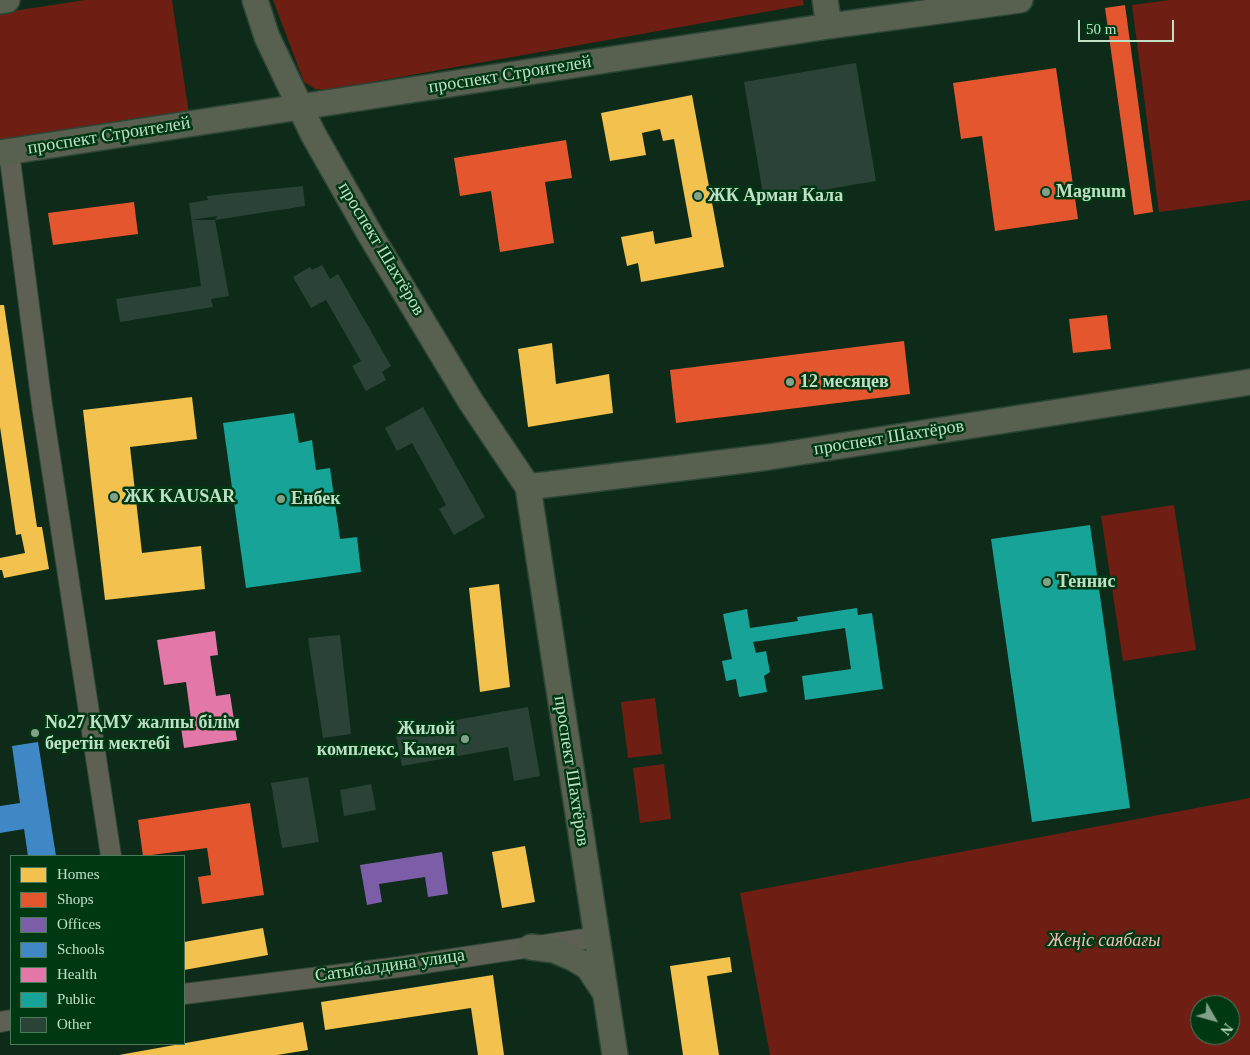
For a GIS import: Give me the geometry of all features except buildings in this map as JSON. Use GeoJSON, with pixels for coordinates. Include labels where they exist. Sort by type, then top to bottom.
{"type":"FeatureCollection","features":[{"type":"Feature","properties":{"kind":"main road"},"geometry":{"type":"LineString","coordinates":[[0,1],[7,0]]}},
{"type":"Feature","properties":{"kind":"main road","name":"проспект Шахтёров"},"geometry":{"type":"LineString","coordinates":[[255,0],[266,37],[300,107],[371,236],[471,402],[528,487],[615,1055]]}},
{"type":"Feature","properties":{"kind":"main road"},"geometry":{"type":"LineString","coordinates":[[825,0],[830,26]]}},
{"type":"Feature","properties":{"kind":"main road","name":"проспект Строителей"},"geometry":{"type":"LineString","coordinates":[[5,152],[830,26],[1020,0]]}},
{"type":"Feature","properties":{"kind":"main road","name":"проспект Шахтёров"},"geometry":{"type":"LineString","coordinates":[[528,487],[769,457],[1250,382]]}},
{"type":"Feature","properties":{"kind":"main road"},"geometry":{"type":"LineString","coordinates":[[531,947],[554,950],[588,967],[600,982],[606,994]]}},
{"type":"Feature","properties":{"kind":"street"},"geometry":{"type":"LineString","coordinates":[[5,152],[111,855]]}},
{"type":"Feature","properties":{"kind":"street","name":"Сатыбалдина улица"},"geometry":{"type":"LineString","coordinates":[[185,994],[399,966],[597,937]]}},
{"type":"Feature","properties":{"kind":"green space"},"geometry":{"type":"Polygon","coordinates":[[[85,0],[172,0],[189,114],[0,143],[0,13],[85,0]]]}},
{"type":"Feature","properties":{"kind":"green space"},"geometry":{"type":"Polygon","coordinates":[[[273,0],[803,0],[804,5],[327,90],[315,89],[304,82],[273,0]]]}},
{"type":"Feature","properties":{"kind":"green space"},"geometry":{"type":"Polygon","coordinates":[[[1170,0],[1250,0],[1250,200],[1159,212],[1132,5],[1170,0]]]}},
{"type":"Feature","properties":{"kind":"green space"},"geometry":{"type":"Polygon","coordinates":[[[1174,505],[1196,650],[1123,661],[1101,516],[1174,505]]]}},
{"type":"Feature","properties":{"kind":"green space"},"geometry":{"type":"Polygon","coordinates":[[[655,698],[662,754],[628,758],[621,702],[655,698]]]}},
{"type":"Feature","properties":{"kind":"green space"},"geometry":{"type":"Polygon","coordinates":[[[664,764],[671,819],[640,823],[633,768],[664,764]]]}},
{"type":"Feature","properties":{"kind":"green space","name":"Жеңіс саябағы"},"geometry":{"type":"Polygon","coordinates":[[[1250,798],[1250,1055],[770,1055],[740,893],[1250,798]]]}},
{"type":"Feature","properties":{"kind":"place","name":"Magnum"},"geometry":{"type":"Point","coordinates":[1046,192]}},
{"type":"Feature","properties":{"kind":"place","name":"ЖК Арман Кала"},"geometry":{"type":"Point","coordinates":[698,196]}},
{"type":"Feature","properties":{"kind":"place","name":"12 месяцев"},"geometry":{"type":"Point","coordinates":[790,382]}},
{"type":"Feature","properties":{"kind":"place","name":"ЖК KAUSAR"},"geometry":{"type":"Point","coordinates":[114,497]}},
{"type":"Feature","properties":{"kind":"place","name":"Енбек"},"geometry":{"type":"Point","coordinates":[281,499]}},
{"type":"Feature","properties":{"kind":"place","name":"Теннис"},"geometry":{"type":"Point","coordinates":[1047,582]}},
{"type":"Feature","properties":{"kind":"place","name":"No27 ҚМУ жалпы білім беретін мектебі"},"geometry":{"type":"Point","coordinates":[35,733]}},
{"type":"Feature","properties":{"kind":"place","name":"Жилой комплекс, Камея"},"geometry":{"type":"Point","coordinates":[465,739]}}]}
